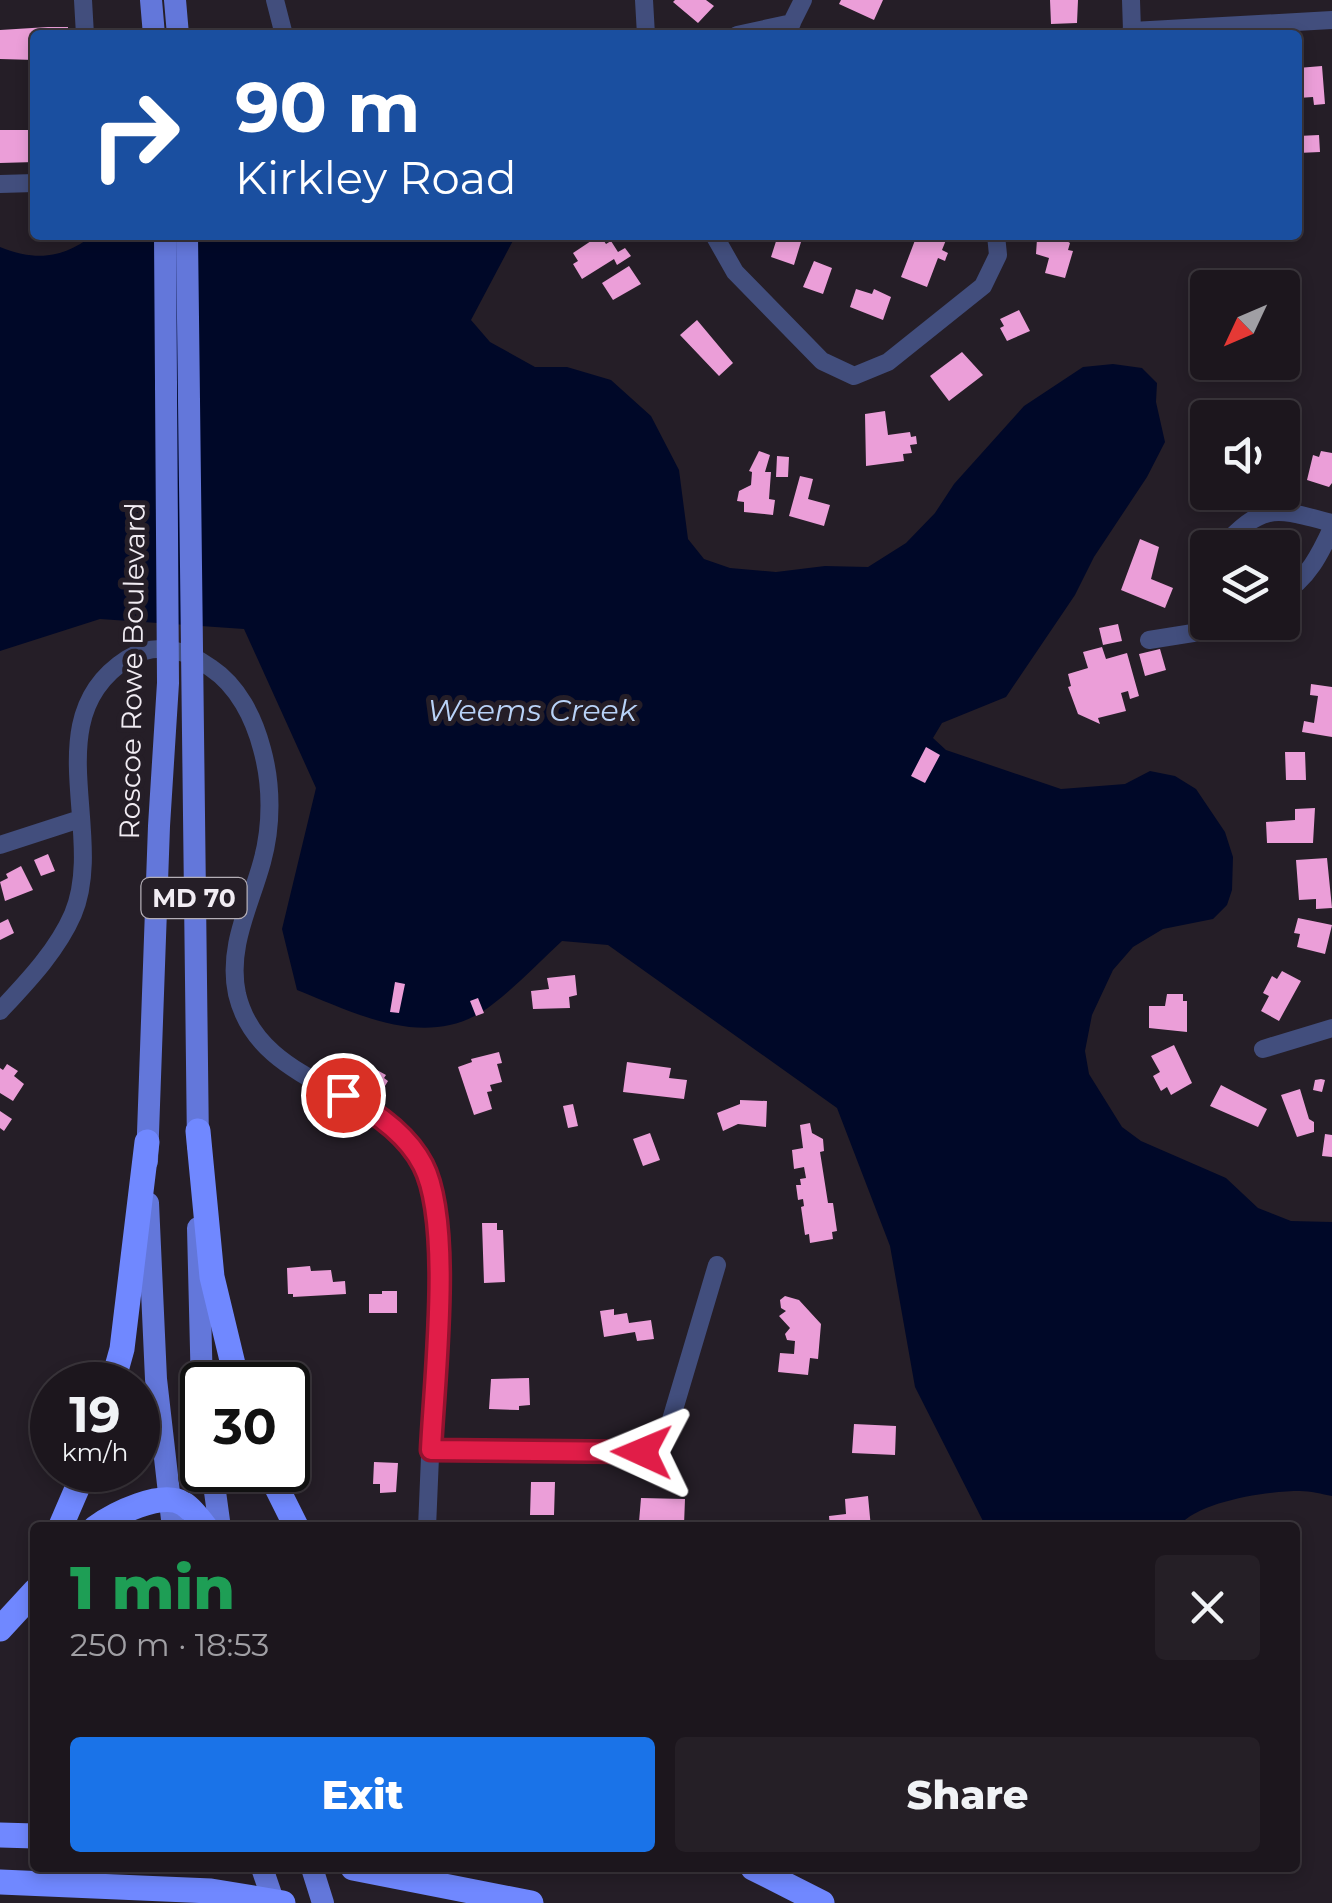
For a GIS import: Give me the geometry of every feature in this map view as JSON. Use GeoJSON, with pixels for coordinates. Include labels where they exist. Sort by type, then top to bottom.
{"type":"FeatureCollection","features":[{"type":"Feature","properties":{"kind":"highway"},"geometry":{"type":"LineString","coordinates":[[198,1131],[212,1277],[232,1362]]}},
{"type":"Feature","properties":{"kind":"highway"},"geometry":{"type":"LineString","coordinates":[[118,1362],[147,1142]]}},
{"type":"Feature","properties":{"kind":"highway"},"geometry":{"type":"LineString","coordinates":[[63,1522],[76,1492]]}},
{"type":"Feature","properties":{"kind":"highway"},"geometry":{"type":"LineString","coordinates":[[279,1492],[295,1522]]}},
{"type":"Feature","properties":{"kind":"highway"},"geometry":{"type":"LineString","coordinates":[[103,1522],[113,1514],[168,1498],[184,1504],[200,1522]]}},
{"type":"Feature","properties":{"kind":"highway"},"geometry":{"type":"LineString","coordinates":[[9,1621],[30,1585]]}},
{"type":"Feature","properties":{"kind":"highway"},"geometry":{"type":"LineString","coordinates":[[9,1621],[30,1597]]}},
{"type":"Feature","properties":{"kind":"highway"},"geometry":{"type":"LineString","coordinates":[[0,1835],[30,1836]]}},
{"type":"Feature","properties":{"kind":"highway"},"geometry":{"type":"LineString","coordinates":[[377,1872],[531,1903]]}},
{"type":"Feature","properties":{"kind":"highway"},"geometry":{"type":"LineString","coordinates":[[761,1872],[822,1903]]}},
{"type":"Feature","properties":{"kind":"highway"},"geometry":{"type":"LineString","coordinates":[[0,1882],[212,1892],[283,1903]]}},
{"type":"Feature","properties":{"kind":"main road"},"geometry":{"type":"LineString","coordinates":[[151,0],[154,30]]}},
{"type":"Feature","properties":{"kind":"main road"},"geometry":{"type":"LineString","coordinates":[[176,0],[178,30]]}},
{"type":"Feature","properties":{"kind":"main road","name":"Roscoe Rowe Boulevard"},"geometry":{"type":"LineString","coordinates":[[165,240],[198,1131],[201,1362]]}},
{"type":"Feature","properties":{"kind":"main road","name":"Roscoe Rowe Boulevard"},"geometry":{"type":"LineString","coordinates":[[172,1522],[156,1379],[147,1142],[179,664],[187,240]]}},
{"type":"Feature","properties":{"kind":"main road"},"geometry":{"type":"LineString","coordinates":[[215,1492],[219,1522]]}},
{"type":"Feature","properties":{"kind":"main road"},"geometry":{"type":"LineString","coordinates":[[263,1872],[274,1903]]}},
{"type":"Feature","properties":{"kind":"main road"},"geometry":{"type":"LineString","coordinates":[[313,1872],[323,1903]]}},
{"type":"Feature","properties":{"kind":"street"},"geometry":{"type":"LineString","coordinates":[[83,0],[85,30]]}},
{"type":"Feature","properties":{"kind":"street"},"geometry":{"type":"LineString","coordinates":[[274,0],[283,30]]}},
{"type":"Feature","properties":{"kind":"street"},"geometry":{"type":"LineString","coordinates":[[644,0],[646,30]]}},
{"type":"Feature","properties":{"kind":"street"},"geometry":{"type":"LineString","coordinates":[[789,29],[804,0]]}},
{"type":"Feature","properties":{"kind":"street"},"geometry":{"type":"LineString","coordinates":[[1130,30],[1131,0]]}},
{"type":"Feature","properties":{"kind":"street"},"geometry":{"type":"LineString","coordinates":[[1177,30],[1332,20]]}},
{"type":"Feature","properties":{"kind":"street"},"geometry":{"type":"LineString","coordinates":[[0,184],[30,184]]}},
{"type":"Feature","properties":{"kind":"street"},"geometry":{"type":"LineString","coordinates":[[717,240],[735,272],[822,362],[854,376],[888,362],[983,286],[998,255],[996,240]]}},
{"type":"Feature","properties":{"kind":"street"},"geometry":{"type":"LineString","coordinates":[[1236,530],[1267,511],[1298,514],[1332,526],[1317,558],[1300,578]]}},
{"type":"Feature","properties":{"kind":"street"},"geometry":{"type":"LineString","coordinates":[[1149,640],[1190,633]]}},
{"type":"Feature","properties":{"kind":"street"},"geometry":{"type":"LineString","coordinates":[[0,1011],[46,960],[73,913],[82,857],[78,765],[82,719],[109,671],[154,648],[178,650],[200,660],[223,676],[252,720],[262,747],[269,790],[268,837],[235,950],[240,1006],[254,1035],[288,1066],[387,1122],[424,1166],[434,1203],[439,1244],[427,1522]]}},
{"type":"Feature","properties":{"kind":"street"},"geometry":{"type":"LineString","coordinates":[[0,845],[80,819]]}},
{"type":"Feature","properties":{"kind":"street"},"geometry":{"type":"LineString","coordinates":[[1262,1049],[1332,1028]]}},
{"type":"Feature","properties":{"kind":"street"},"geometry":{"type":"LineString","coordinates":[[431,1450],[642,1452],[670,1424],[717,1265]]}},
{"type":"Feature","properties":{"kind":"water","name":"Weems Creek"},"geometry":{"type":"Polygon","coordinates":[[[513,240],[471,320],[490,342],[535,367],[567,367],[611,380],[651,416],[679,470],[688,539],[704,559],[730,568],[776,572],[825,566],[868,567],[906,543],[1024,406],[1083,367],[1113,364],[1142,368],[1157,383],[1156,402],[1165,442],[1075,595],[1006,697],[942,723],[933,738],[946,750],[1061,789],[1125,784],[1150,771],[1175,776],[1196,789],[1225,832],[1233,857],[1232,890],[1227,905],[1213,919],[1163,929],[1133,947],[1113,970],[1092,1015],[1085,1051],[1089,1074],[1122,1127],[1141,1141],[1226,1178],[1258,1208],[1291,1221],[1332,1222],[1332,1496],[1300,1491],[1270,1493],[1217,1504],[1184,1522],[983,1522],[915,1387],[890,1246],[837,1108],[608,945],[562,941],[493,1004],[445,1026],[395,1025],[297,990],[282,929],[316,788],[244,629],[100,619],[0,651],[0,247],[36,256],[59,253],[82,243],[513,240]]]}},
{"type":"Feature","properties":{"kind":"building"},"geometry":{"type":"Polygon","coordinates":[[[675,0],[706,0],[714,6],[698,23],[675,0]]]}},
{"type":"Feature","properties":{"kind":"building"},"geometry":{"type":"Polygon","coordinates":[[[841,0],[883,0],[874,20],[839,4],[841,0]]]}},
{"type":"Feature","properties":{"kind":"building"},"geometry":{"type":"Polygon","coordinates":[[[1050,0],[1078,0],[1077,23],[1051,24],[1050,0]]]}},
{"type":"Feature","properties":{"kind":"building"},"geometry":{"type":"Polygon","coordinates":[[[68,27],[30,30],[30,60],[0,59],[0,30],[68,27]]]}},
{"type":"Feature","properties":{"kind":"building"},"geometry":{"type":"Polygon","coordinates":[[[1322,66],[1325,104],[1314,105],[1313,97],[1302,98],[1302,68],[1322,66]]]}},
{"type":"Feature","properties":{"kind":"building"},"geometry":{"type":"Polygon","coordinates":[[[0,130],[30,130],[30,162],[0,163],[0,130]]]}},
{"type":"Feature","properties":{"kind":"building"},"geometry":{"type":"Polygon","coordinates":[[[1319,135],[1320,152],[1302,153],[1302,136],[1319,135]]]}},
{"type":"Feature","properties":{"kind":"building"},"geometry":{"type":"Polygon","coordinates":[[[592,240],[603,240],[606,244],[611,241],[618,252],[625,248],[631,256],[617,265],[614,259],[582,279],[573,264],[578,261],[573,253],[592,240]]]}},
{"type":"Feature","properties":{"kind":"building"},"geometry":{"type":"Polygon","coordinates":[[[776,240],[801,242],[794,265],[771,257],[776,240]]]}},
{"type":"Feature","properties":{"kind":"building"},"geometry":{"type":"Polygon","coordinates":[[[915,240],[946,240],[942,250],[948,253],[945,261],[938,258],[927,287],[901,277],[915,240]]]}},
{"type":"Feature","properties":{"kind":"building"},"geometry":{"type":"Polygon","coordinates":[[[1037,240],[1070,243],[1068,250],[1073,251],[1065,278],[1045,273],[1049,258],[1036,254],[1037,240]]]}},
{"type":"Feature","properties":{"kind":"building"},"geometry":{"type":"Polygon","coordinates":[[[814,261],[832,268],[823,294],[803,287],[814,261]]]}},
{"type":"Feature","properties":{"kind":"building"},"geometry":{"type":"Polygon","coordinates":[[[629,266],[641,284],[613,300],[602,283],[629,266]]]}},
{"type":"Feature","properties":{"kind":"building"},"geometry":{"type":"Polygon","coordinates":[[[856,289],[872,294],[874,289],[891,297],[883,320],[850,307],[856,289]]]}},
{"type":"Feature","properties":{"kind":"building"},"geometry":{"type":"Polygon","coordinates":[[[1019,310],[1030,331],[1007,341],[1000,319],[1019,310]]]}},
{"type":"Feature","properties":{"kind":"building"},"geometry":{"type":"Polygon","coordinates":[[[697,320],[733,363],[719,376],[680,335],[697,320]]]}},
{"type":"Feature","properties":{"kind":"building"},"geometry":{"type":"Polygon","coordinates":[[[962,352],[983,375],[949,401],[930,376],[962,352]]]}},
{"type":"Feature","properties":{"kind":"building"},"geometry":{"type":"Polygon","coordinates":[[[885,411],[888,435],[910,432],[911,437],[916,436],[917,444],[910,445],[912,453],[903,454],[904,461],[866,466],[865,414],[885,411]]]}},
{"type":"Feature","properties":{"kind":"building"},"geometry":{"type":"Polygon","coordinates":[[[759,451],[770,455],[765,472],[771,472],[769,499],[775,500],[773,515],[744,512],[744,502],[737,501],[739,491],[751,485],[749,471],[759,451]]]}},
{"type":"Feature","properties":{"kind":"building"},"geometry":{"type":"Polygon","coordinates":[[[1321,451],[1332,453],[1329,487],[1307,480],[1313,455],[1319,457],[1321,451]]]}},
{"type":"Feature","properties":{"kind":"building"},"geometry":{"type":"Polygon","coordinates":[[[777,456],[789,457],[788,477],[776,477],[777,456]]]}},
{"type":"Feature","properties":{"kind":"building"},"geometry":{"type":"Polygon","coordinates":[[[800,476],[813,479],[808,499],[830,505],[824,526],[789,516],[800,476]]]}},
{"type":"Feature","properties":{"kind":"building"},"geometry":{"type":"Polygon","coordinates":[[[1140,539],[1159,547],[1151,579],[1173,588],[1165,608],[1121,590],[1140,539]]]}},
{"type":"Feature","properties":{"kind":"building"},"geometry":{"type":"Polygon","coordinates":[[[1118,624],[1122,641],[1103,645],[1099,628],[1118,624]]]}},
{"type":"Feature","properties":{"kind":"building"},"geometry":{"type":"Polygon","coordinates":[[[1102,647],[1106,659],[1127,653],[1139,696],[1130,699],[1128,691],[1121,693],[1126,711],[1098,718],[1100,724],[1078,714],[1068,687],[1068,674],[1088,668],[1083,652],[1102,647]]]}},
{"type":"Feature","properties":{"kind":"building"},"geometry":{"type":"Polygon","coordinates":[[[1160,649],[1166,670],[1145,676],[1139,654],[1160,649]]]}},
{"type":"Feature","properties":{"kind":"building"},"geometry":{"type":"Polygon","coordinates":[[[1311,684],[1332,687],[1332,737],[1302,732],[1304,721],[1314,723],[1318,696],[1310,695],[1311,684]]]}},
{"type":"Feature","properties":{"kind":"building"},"geometry":{"type":"Polygon","coordinates":[[[926,747],[940,755],[925,783],[911,776],[926,747]]]}},
{"type":"Feature","properties":{"kind":"building"},"geometry":{"type":"Polygon","coordinates":[[[1285,752],[1305,752],[1306,780],[1286,780],[1285,752]]]}},
{"type":"Feature","properties":{"kind":"building"},"geometry":{"type":"Polygon","coordinates":[[[1315,808],[1313,843],[1267,843],[1266,822],[1295,820],[1295,809],[1315,808]]]}},
{"type":"Feature","properties":{"kind":"building"},"geometry":{"type":"Polygon","coordinates":[[[48,854],[55,871],[41,876],[34,860],[48,854]]]}},
{"type":"Feature","properties":{"kind":"building"},"geometry":{"type":"Polygon","coordinates":[[[1327,858],[1332,908],[1316,909],[1316,899],[1299,900],[1296,860],[1327,858]]]}},
{"type":"Feature","properties":{"kind":"building"},"geometry":{"type":"Polygon","coordinates":[[[21,866],[33,890],[5,901],[0,882],[21,866]]]}},
{"type":"Feature","properties":{"kind":"building"},"geometry":{"type":"Polygon","coordinates":[[[1298,918],[1332,925],[1325,954],[1297,947],[1300,934],[1294,933],[1298,918]]]}},
{"type":"Feature","properties":{"kind":"building"},"geometry":{"type":"Polygon","coordinates":[[[8,919],[14,933],[0,940],[0,923],[8,919]]]}},
{"type":"Feature","properties":{"kind":"building"},"geometry":{"type":"Polygon","coordinates":[[[1282,971],[1301,981],[1279,1021],[1261,1011],[1269,996],[1263,993],[1272,976],[1277,979],[1282,971]]]}},
{"type":"Feature","properties":{"kind":"building"},"geometry":{"type":"Polygon","coordinates":[[[575,975],[577,995],[569,997],[570,1008],[533,1009],[531,991],[549,989],[547,978],[575,975]]]}},
{"type":"Feature","properties":{"kind":"building"},"geometry":{"type":"Polygon","coordinates":[[[395,982],[405,984],[399,1013],[390,1012],[395,982]]]}},
{"type":"Feature","properties":{"kind":"building"},"geometry":{"type":"Polygon","coordinates":[[[1167,994],[1183,994],[1183,1001],[1187,1001],[1187,1032],[1149,1028],[1149,1006],[1165,1006],[1167,994]]]}},
{"type":"Feature","properties":{"kind":"building"},"geometry":{"type":"Polygon","coordinates":[[[478,998],[484,1013],[476,1016],[470,1001],[478,998]]]}},
{"type":"Feature","properties":{"kind":"building"},"geometry":{"type":"Polygon","coordinates":[[[1174,1045],[1192,1083],[1171,1095],[1167,1087],[1161,1091],[1153,1076],[1160,1072],[1151,1056],[1174,1045]]]}},
{"type":"Feature","properties":{"kind":"building"},"geometry":{"type":"Polygon","coordinates":[[[499,1052],[502,1063],[497,1064],[502,1082],[490,1085],[492,1091],[487,1092],[492,1109],[474,1115],[458,1067],[472,1062],[471,1059],[499,1052]]]}},
{"type":"Feature","properties":{"kind":"building"},"geometry":{"type":"Polygon","coordinates":[[[627,1062],[671,1068],[669,1078],[687,1080],[684,1099],[623,1092],[627,1062]]]}},
{"type":"Feature","properties":{"kind":"building"},"geometry":{"type":"Polygon","coordinates":[[[7,1064],[18,1071],[14,1076],[24,1084],[13,1101],[0,1093],[0,1068],[3,1070],[7,1064]]]}},
{"type":"Feature","properties":{"kind":"building"},"geometry":{"type":"Polygon","coordinates":[[[366,1064],[386,1075],[388,1081],[379,1096],[353,1081],[366,1064]]]}},
{"type":"Feature","properties":{"kind":"building"},"geometry":{"type":"Polygon","coordinates":[[[1315,1080],[1325,1080],[1322,1092],[1313,1090],[1315,1080]]]}},
{"type":"Feature","properties":{"kind":"building"},"geometry":{"type":"Polygon","coordinates":[[[1221,1085],[1267,1109],[1258,1127],[1210,1106],[1221,1085]]]}},
{"type":"Feature","properties":{"kind":"building"},"geometry":{"type":"Polygon","coordinates":[[[1300,1089],[1309,1119],[1314,1122],[1314,1132],[1297,1137],[1281,1095],[1300,1089]]]}},
{"type":"Feature","properties":{"kind":"building"},"geometry":{"type":"Polygon","coordinates":[[[740,1100],[767,1101],[766,1127],[738,1124],[723,1131],[717,1113],[740,1104],[740,1100]]]}},
{"type":"Feature","properties":{"kind":"building"},"geometry":{"type":"Polygon","coordinates":[[[573,1104],[578,1126],[568,1128],[563,1106],[573,1104]]]}},
{"type":"Feature","properties":{"kind":"building"},"geometry":{"type":"Polygon","coordinates":[[[0,1111],[12,1119],[4,1131],[0,1128],[0,1111]]]}},
{"type":"Feature","properties":{"kind":"building"},"geometry":{"type":"Polygon","coordinates":[[[810,1123],[812,1133],[823,1139],[824,1151],[820,1152],[837,1231],[832,1232],[833,1239],[810,1243],[809,1234],[805,1235],[803,1199],[798,1200],[796,1185],[806,1178],[804,1167],[794,1169],[792,1150],[803,1148],[800,1125],[810,1123]]]}},
{"type":"Feature","properties":{"kind":"building"},"geometry":{"type":"Polygon","coordinates":[[[650,1133],[660,1160],[643,1166],[633,1139],[650,1133]]]}},
{"type":"Feature","properties":{"kind":"building"},"geometry":{"type":"Polygon","coordinates":[[[1325,1134],[1332,1135],[1332,1157],[1322,1156],[1325,1134]]]}},
{"type":"Feature","properties":{"kind":"building"},"geometry":{"type":"Polygon","coordinates":[[[482,1223],[497,1223],[497,1230],[503,1230],[505,1282],[484,1283],[482,1223]]]}},
{"type":"Feature","properties":{"kind":"building"},"geometry":{"type":"Polygon","coordinates":[[[310,1266],[311,1271],[331,1270],[333,1282],[345,1281],[346,1294],[288,1294],[287,1268],[310,1266]]]}},
{"type":"Feature","properties":{"kind":"building"},"geometry":{"type":"Polygon","coordinates":[[[397,1291],[397,1313],[369,1313],[369,1294],[397,1291]]]}},
{"type":"Feature","properties":{"kind":"building"},"geometry":{"type":"Polygon","coordinates":[[[785,1296],[799,1300],[821,1324],[818,1359],[810,1358],[808,1375],[778,1372],[780,1353],[794,1354],[795,1341],[787,1340],[785,1334],[790,1328],[779,1316],[786,1311],[780,1300],[785,1296]]]}},
{"type":"Feature","properties":{"kind":"building"},"geometry":{"type":"Polygon","coordinates":[[[614,1309],[614,1315],[627,1313],[629,1323],[651,1320],[654,1339],[637,1341],[635,1332],[604,1337],[600,1311],[614,1309]]]}},
{"type":"Feature","properties":{"kind":"building"},"geometry":{"type":"Polygon","coordinates":[[[529,1378],[530,1405],[519,1406],[519,1410],[489,1409],[491,1379],[529,1378]]]}},
{"type":"Feature","properties":{"kind":"building"},"geometry":{"type":"Polygon","coordinates":[[[854,1424],[896,1426],[895,1455],[852,1453],[854,1424]]]}},
{"type":"Feature","properties":{"kind":"building"},"geometry":{"type":"Polygon","coordinates":[[[374,1462],[398,1463],[396,1492],[380,1493],[380,1484],[373,1484],[374,1462]]]}},
{"type":"Feature","properties":{"kind":"building"},"geometry":{"type":"Polygon","coordinates":[[[531,1482],[555,1482],[554,1515],[530,1515],[531,1482]]]}},
{"type":"Feature","properties":{"kind":"building"},"geometry":{"type":"Polygon","coordinates":[[[868,1496],[870,1522],[830,1522],[829,1516],[846,1514],[845,1499],[868,1496]]]}},
{"type":"Feature","properties":{"kind":"building"},"geometry":{"type":"Polygon","coordinates":[[[641,1498],[685,1499],[684,1522],[639,1522],[641,1498]]]}},
{"type":"Feature","properties":{"kind":"route"},"geometry":{"type":"LineString","coordinates":[[343,1095],[387,1122],[408,1144],[424,1166],[434,1203],[439,1244],[431,1450],[642,1452]]}}]}
